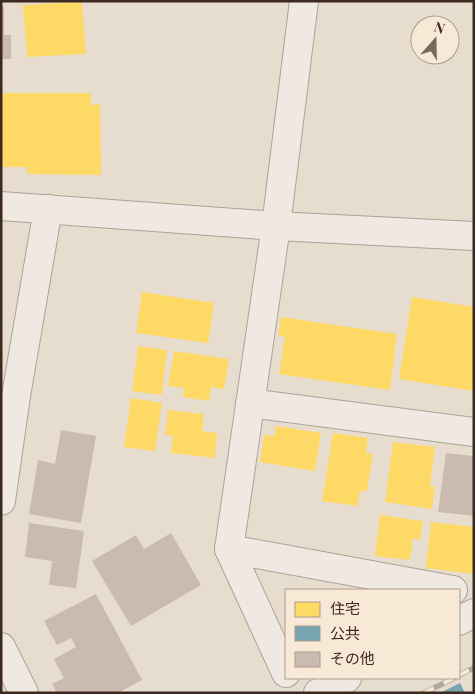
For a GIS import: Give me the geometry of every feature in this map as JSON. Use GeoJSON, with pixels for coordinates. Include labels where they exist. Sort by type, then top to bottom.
{"type":"FeatureCollection","features":[{"type":"Feature","properties":{"kind":"street"},"geometry":{"type":"LineString","coordinates":[[285,671],[228,548],[276,226],[304,1]]}},
{"type":"Feature","properties":{"kind":"street"},"geometry":{"type":"LineString","coordinates":[[1,206],[276,226],[474,236]]}},
{"type":"Feature","properties":{"kind":"street"},"geometry":{"type":"LineString","coordinates":[[1,501],[16,396],[48,209]]}},
{"type":"Feature","properties":{"kind":"street"},"geometry":{"type":"LineString","coordinates":[[250,403],[474,432]]}},
{"type":"Feature","properties":{"kind":"street"},"geometry":{"type":"LineString","coordinates":[[228,548],[448,589]]}},
{"type":"Feature","properties":{"kind":"street"},"geometry":{"type":"LineString","coordinates":[[460,591],[474,594]]}},
{"type":"Feature","properties":{"kind":"street"},"geometry":{"type":"LineString","coordinates":[[460,620],[474,613]]}},
{"type":"Feature","properties":{"kind":"street"},"geometry":{"type":"LineString","coordinates":[[1,647],[24,693]]}},
{"type":"Feature","properties":{"kind":"street"},"geometry":{"type":"LineString","coordinates":[[289,679],[296,693]]}},
{"type":"Feature","properties":{"kind":"street"},"geometry":{"type":"LineString","coordinates":[[318,693],[345,679]]}},
{"type":"Feature","properties":{"kind":"building: 住宅"},"geometry":{"type":"Polygon","coordinates":[[[82,2],[86,54],[27,57],[23,5],[82,2]]]}},
{"type":"Feature","properties":{"kind":"building: 住宅"},"geometry":{"type":"Polygon","coordinates":[[[1,93],[91,93],[91,105],[100,104],[101,175],[27,174],[27,167],[1,167],[1,93]]]}},
{"type":"Feature","properties":{"kind":"building: 住宅"},"geometry":{"type":"Polygon","coordinates":[[[142,292],[214,303],[208,343],[136,333],[142,292]]]}},
{"type":"Feature","properties":{"kind":"building: 住宅"},"geometry":{"type":"Polygon","coordinates":[[[412,297],[474,307],[474,391],[399,379],[412,297]]]}},
{"type":"Feature","properties":{"kind":"building: 住宅"},"geometry":{"type":"Polygon","coordinates":[[[281,317],[397,334],[390,390],[279,374],[285,337],[278,336],[281,317]]]}},
{"type":"Feature","properties":{"kind":"building: 住宅"},"geometry":{"type":"Polygon","coordinates":[[[138,346],[167,350],[162,395],[132,391],[138,346]]]}},
{"type":"Feature","properties":{"kind":"building: 住宅"},"geometry":{"type":"Polygon","coordinates":[[[174,351],[229,359],[224,389],[211,387],[209,401],[183,397],[184,388],[168,386],[174,351]]]}},
{"type":"Feature","properties":{"kind":"building: 住宅"},"geometry":{"type":"Polygon","coordinates":[[[131,398],[162,403],[155,451],[124,447],[131,398]]]}},
{"type":"Feature","properties":{"kind":"building: 住宅"},"geometry":{"type":"Polygon","coordinates":[[[168,410],[204,414],[202,431],[217,433],[215,458],[171,453],[173,436],[165,435],[168,410]]]}},
{"type":"Feature","properties":{"kind":"building: 住宅"},"geometry":{"type":"Polygon","coordinates":[[[276,426],[321,433],[315,471],[260,462],[264,435],[274,436],[276,426]]]}},
{"type":"Feature","properties":{"kind":"building: 住宅"},"geometry":{"type":"Polygon","coordinates":[[[333,433],[368,438],[366,453],[373,454],[367,491],[360,491],[357,506],[322,501],[333,433]]]}},
{"type":"Feature","properties":{"kind":"building: 住宅"},"geometry":{"type":"Polygon","coordinates":[[[393,442],[435,447],[430,486],[435,486],[432,509],[385,502],[393,442]]]}},
{"type":"Feature","properties":{"kind":"building: 住宅"},"geometry":{"type":"Polygon","coordinates":[[[380,515],[423,521],[420,540],[413,538],[410,560],[375,556],[380,515]]]}},
{"type":"Feature","properties":{"kind":"building: 住宅"},"geometry":{"type":"Polygon","coordinates":[[[431,522],[474,527],[474,574],[426,568],[431,522]]]}},
{"type":"Feature","properties":{"kind":"building: 公共"},"geometry":{"type":"Polygon","coordinates":[[[460,683],[465,693],[440,693],[460,683]]]}},
{"type":"Feature","properties":{"kind":"building: その他"},"geometry":{"type":"Polygon","coordinates":[[[1,6],[4,6],[4,35],[11,35],[11,59],[1,59],[1,6]]]}},
{"type":"Feature","properties":{"kind":"building: その他"},"geometry":{"type":"Polygon","coordinates":[[[61,430],[96,436],[81,523],[29,514],[38,460],[55,464],[61,430]]]}},
{"type":"Feature","properties":{"kind":"building: その他"},"geometry":{"type":"Polygon","coordinates":[[[446,453],[474,456],[474,516],[438,512],[446,453]]]}},
{"type":"Feature","properties":{"kind":"building: その他"},"geometry":{"type":"Polygon","coordinates":[[[29,523],[84,531],[76,588],[49,585],[52,561],[25,557],[29,523]]]}},
{"type":"Feature","properties":{"kind":"building: その他"},"geometry":{"type":"Polygon","coordinates":[[[171,533],[201,585],[131,626],[92,561],[136,535],[144,549],[171,533]]]}},
{"type":"Feature","properties":{"kind":"building: その他"},"geometry":{"type":"Polygon","coordinates":[[[96,594],[142,680],[118,693],[57,693],[52,684],[64,678],[54,659],[76,647],[71,638],[57,645],[44,621],[96,594]]]}},
{"type":"Feature","properties":{"kind":"railway"},"geometry":{"type":"LineString","coordinates":[[460,675],[474,668]]}},
{"type":"Feature","properties":{"kind":"railway"},"geometry":{"type":"LineString","coordinates":[[424,693],[452,679]]}}]}
